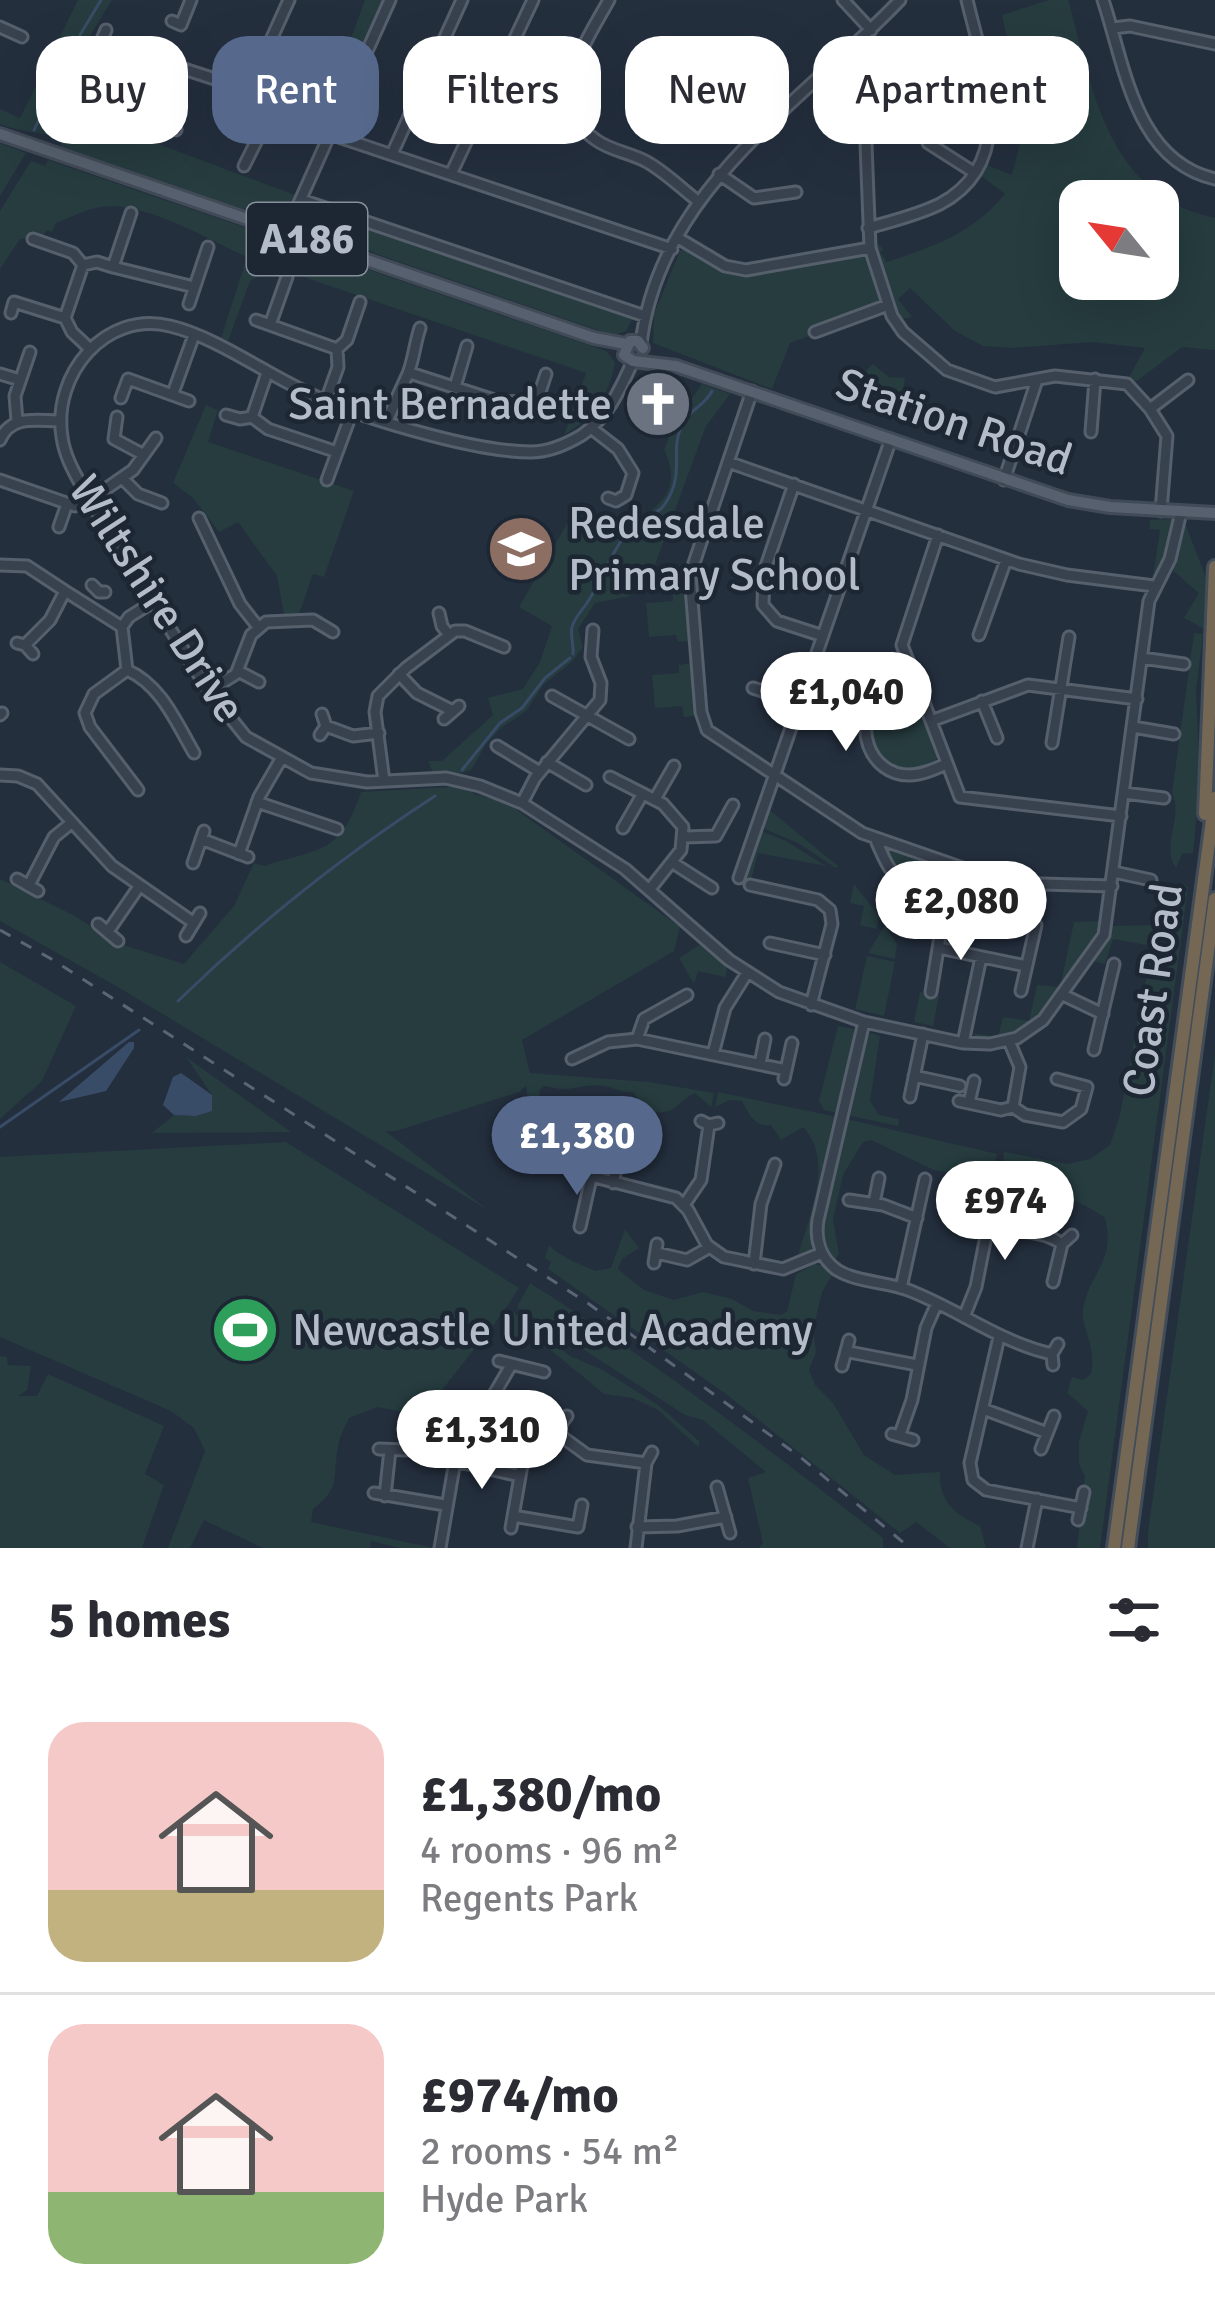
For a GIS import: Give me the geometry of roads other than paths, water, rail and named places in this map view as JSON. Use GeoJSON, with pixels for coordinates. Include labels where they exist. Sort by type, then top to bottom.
{"type":"FeatureCollection","features":[{"type":"Feature","properties":{"kind":"highway"},"geometry":{"type":"LineString","coordinates":[[1195,946],[1208,775],[1215,567]]}},
{"type":"Feature","properties":{"kind":"highway","name":"Coast Road"},"geometry":{"type":"LineString","coordinates":[[1114,1548],[1215,798]]}},
{"type":"Feature","properties":{"kind":"highway","name":"Coast Road"},"geometry":{"type":"LineString","coordinates":[[1128,1548],[1215,899]]}},
{"type":"Feature","properties":{"kind":"main road","name":"Station Road"},"geometry":{"type":"LineString","coordinates":[[0,134],[1068,500],[1215,513]]}},
{"type":"Feature","properties":{"kind":"street"},"geometry":{"type":"LineString","coordinates":[[172,21],[181,25],[191,0]]}},
{"type":"Feature","properties":{"kind":"street"},"geometry":{"type":"LineString","coordinates":[[374,36],[390,0]]}},
{"type":"Feature","properties":{"kind":"street"},"geometry":{"type":"LineString","coordinates":[[392,154],[462,0]]}},
{"type":"Feature","properties":{"kind":"street"},"geometry":{"type":"LineString","coordinates":[[451,174],[533,0]]}},
{"type":"Feature","properties":{"kind":"street"},"geometry":{"type":"LineString","coordinates":[[589,36],[609,0]]}},
{"type":"Feature","properties":{"kind":"street"},"geometry":{"type":"LineString","coordinates":[[843,0],[871,30]]}},
{"type":"Feature","properties":{"kind":"street"},"geometry":{"type":"LineString","coordinates":[[864,36],[900,0]]}},
{"type":"Feature","properties":{"kind":"street"},"geometry":{"type":"LineString","coordinates":[[967,0],[975,36]]}},
{"type":"Feature","properties":{"kind":"street"},"geometry":{"type":"LineString","coordinates":[[1103,0],[1148,131],[1178,164],[1215,179]]}},
{"type":"Feature","properties":{"kind":"street"},"geometry":{"type":"LineString","coordinates":[[270,36],[284,1]]}},
{"type":"Feature","properties":{"kind":"street"},"geometry":{"type":"LineString","coordinates":[[1113,28],[1130,26],[1215,44]]}},
{"type":"Feature","properties":{"kind":"street"},"geometry":{"type":"LineString","coordinates":[[2,46],[4,29],[22,37]]}},
{"type":"Feature","properties":{"kind":"street"},"geometry":{"type":"LineString","coordinates":[[104,36],[106,30]]}},
{"type":"Feature","properties":{"kind":"street"},"geometry":{"type":"LineString","coordinates":[[10,314],[14,302],[65,318],[91,349],[107,335],[139,324],[170,326],[326,401],[387,422],[530,452],[563,445],[591,428],[609,409],[675,244],[699,202],[757,132],[813,82]]}},
{"type":"Feature","properties":{"kind":"street"},"geometry":{"type":"LineString","coordinates":[[601,143],[646,161],[699,202]]}},
{"type":"Feature","properties":{"kind":"street"},"geometry":{"type":"LineString","coordinates":[[244,166],[255,144]]}},
{"type":"Feature","properties":{"kind":"street"},"geometry":{"type":"LineString","coordinates":[[286,232],[327,144]]}},
{"type":"Feature","properties":{"kind":"street"},"geometry":{"type":"LineString","coordinates":[[360,144],[675,244],[725,266],[746,270],[871,248]]}},
{"type":"Feature","properties":{"kind":"street"},"geometry":{"type":"LineString","coordinates":[[865,144],[871,248],[888,305],[908,338],[934,362],[957,374],[1030,400]]}},
{"type":"Feature","properties":{"kind":"street"},"geometry":{"type":"LineString","coordinates":[[930,144],[975,173]]}},
{"type":"Feature","properties":{"kind":"street"},"geometry":{"type":"LineString","coordinates":[[868,228],[958,192],[975,173],[987,144]]}},
{"type":"Feature","properties":{"kind":"street"},"geometry":{"type":"LineString","coordinates":[[719,174],[754,198],[796,192]]}},
{"type":"Feature","properties":{"kind":"street"},"geometry":{"type":"LineString","coordinates":[[302,200],[645,318]]}},
{"type":"Feature","properties":{"kind":"street"},"geometry":{"type":"LineString","coordinates":[[113,267],[131,213]]}},
{"type":"Feature","properties":{"kind":"street"},"geometry":{"type":"LineString","coordinates":[[33,239],[74,253],[83,265]]}},
{"type":"Feature","properties":{"kind":"street"},"geometry":{"type":"LineString","coordinates":[[188,304],[208,247]]}},
{"type":"Feature","properties":{"kind":"street"},"geometry":{"type":"LineString","coordinates":[[83,265],[97,262],[194,287]]}},
{"type":"Feature","properties":{"kind":"street"},"geometry":{"type":"LineString","coordinates":[[65,318],[83,265]]}},
{"type":"Feature","properties":{"kind":"street"},"geometry":{"type":"LineString","coordinates":[[270,325],[287,277]]}},
{"type":"Feature","properties":{"kind":"street"},"geometry":{"type":"LineString","coordinates":[[326,401],[338,367],[337,350],[347,340],[360,302]]}},
{"type":"Feature","properties":{"kind":"street"},"geometry":{"type":"LineString","coordinates":[[815,332],[888,305]]}},
{"type":"Feature","properties":{"kind":"street"},"geometry":{"type":"LineString","coordinates":[[256,320],[337,350]]}},
{"type":"Feature","properties":{"kind":"street"},"geometry":{"type":"LineString","coordinates":[[387,422],[400,384],[410,373],[409,360],[420,328]]}},
{"type":"Feature","properties":{"kind":"street"},"geometry":{"type":"LineString","coordinates":[[173,394],[194,335]]}},
{"type":"Feature","properties":{"kind":"street"},"geometry":{"type":"LineString","coordinates":[[455,387],[467,346]]}},
{"type":"Feature","properties":{"kind":"street","name":"Wiltshire Drive"},"geometry":{"type":"LineString","coordinates":[[91,349],[69,382],[61,422],[67,456],[209,692],[238,730],[281,759],[325,777],[384,782],[446,778],[480,785],[522,803],[582,838],[650,889],[747,973],[811,1005],[864,1022],[963,1043],[1010,1040]]}},
{"type":"Feature","properties":{"kind":"street"},"geometry":{"type":"LineString","coordinates":[[17,421],[15,400],[30,352]]}},
{"type":"Feature","properties":{"kind":"street"},"geometry":{"type":"LineString","coordinates":[[252,417],[267,373]]}},
{"type":"Feature","properties":{"kind":"street"},"geometry":{"type":"LineString","coordinates":[[410,373],[504,403],[561,404]]}},
{"type":"Feature","properties":{"kind":"street"},"geometry":{"type":"LineString","coordinates":[[0,374],[20,380]]}},
{"type":"Feature","properties":{"kind":"street"},"geometry":{"type":"LineString","coordinates":[[537,401],[546,374]]}},
{"type":"Feature","properties":{"kind":"street"},"geometry":{"type":"LineString","coordinates":[[1000,388],[1055,376],[1126,383],[1150,409],[1168,441],[1160,511]]}},
{"type":"Feature","properties":{"kind":"street"},"geometry":{"type":"LineString","coordinates":[[121,398],[128,379],[189,401]]}},
{"type":"Feature","properties":{"kind":"street"},"geometry":{"type":"LineString","coordinates":[[1091,432],[1095,379]]}},
{"type":"Feature","properties":{"kind":"street"},"geometry":{"type":"LineString","coordinates":[[1004,480],[1036,380]]}},
{"type":"Feature","properties":{"kind":"street"},"geometry":{"type":"LineString","coordinates":[[1150,409],[1188,380]]}},
{"type":"Feature","properties":{"kind":"street"},"geometry":{"type":"LineString","coordinates":[[752,392],[690,575],[701,712],[711,735],[775,773],[844,824],[875,838],[1012,884],[1112,886]]}},
{"type":"Feature","properties":{"kind":"street"},"geometry":{"type":"LineString","coordinates":[[226,415],[252,417],[268,428],[338,452]]}},
{"type":"Feature","properties":{"kind":"street"},"geometry":{"type":"LineString","coordinates":[[116,417],[115,441],[144,455]]}},
{"type":"Feature","properties":{"kind":"street"},"geometry":{"type":"LineString","coordinates":[[0,440],[17,421],[61,422]]}},
{"type":"Feature","properties":{"kind":"street"},"geometry":{"type":"LineString","coordinates":[[327,480],[348,423]]}},
{"type":"Feature","properties":{"kind":"street"},"geometry":{"type":"LineString","coordinates":[[591,428],[618,448],[633,473],[626,495],[616,501],[608,498]]}},
{"type":"Feature","properties":{"kind":"street"},"geometry":{"type":"LineString","coordinates":[[90,500],[122,478],[156,438]]}},
{"type":"Feature","properties":{"kind":"street"},"geometry":{"type":"LineString","coordinates":[[739,878],[891,440]]}},
{"type":"Feature","properties":{"kind":"street"},"geometry":{"type":"LineString","coordinates":[[728,462],[1006,560],[1067,575],[1154,586]]}},
{"type":"Feature","properties":{"kind":"street"},"geometry":{"type":"LineString","coordinates":[[122,478],[138,494],[162,503]]}},
{"type":"Feature","properties":{"kind":"street"},"geometry":{"type":"LineString","coordinates":[[0,480],[71,505],[59,527]]}},
{"type":"Feature","properties":{"kind":"street"},"geometry":{"type":"LineString","coordinates":[[794,484],[763,579],[764,605],[777,621],[823,636]]}},
{"type":"Feature","properties":{"kind":"street"},"geometry":{"type":"LineString","coordinates":[[1013,1107],[1020,1067],[1010,1040],[1036,1025],[1102,940],[1154,586],[1170,559],[1180,512]]}},
{"type":"Feature","properties":{"kind":"street"},"geometry":{"type":"LineString","coordinates":[[199,518],[240,604],[259,627]]}},
{"type":"Feature","properties":{"kind":"street"},"geometry":{"type":"LineString","coordinates":[[938,535],[902,643],[958,794],[965,800],[1121,816]]}},
{"type":"Feature","properties":{"kind":"street"},"geometry":{"type":"LineString","coordinates":[[980,635],[1006,560]]}},
{"type":"Feature","properties":{"kind":"street"},"geometry":{"type":"LineString","coordinates":[[0,565],[27,566],[122,627]]}},
{"type":"Feature","properties":{"kind":"street"},"geometry":{"type":"LineString","coordinates":[[92,605],[99,590]]}},
{"type":"Feature","properties":{"kind":"street"},"geometry":{"type":"LineString","coordinates":[[25,647],[50,620],[65,591]]}},
{"type":"Feature","properties":{"kind":"street"},"geometry":{"type":"LineString","coordinates":[[128,670],[122,627],[153,602]]}},
{"type":"Feature","properties":{"kind":"street"},"geometry":{"type":"LineString","coordinates":[[439,611],[449,635]]}},
{"type":"Feature","properties":{"kind":"street"},"geometry":{"type":"LineString","coordinates":[[209,692],[238,671],[249,638],[274,619],[310,620],[335,633]]}},
{"type":"Feature","properties":{"kind":"street"},"geometry":{"type":"LineString","coordinates":[[384,782],[376,700],[399,674],[449,635],[463,630],[506,649]]}},
{"type":"Feature","properties":{"kind":"street"},"geometry":{"type":"LineString","coordinates":[[522,803],[544,767],[589,717],[602,692],[591,657],[593,630]]}},
{"type":"Feature","properties":{"kind":"street"},"geometry":{"type":"LineString","coordinates":[[1052,743],[1069,638]]}},
{"type":"Feature","properties":{"kind":"street"},"geometry":{"type":"LineString","coordinates":[[1142,658],[1184,664]]}},
{"type":"Feature","properties":{"kind":"street"},"geometry":{"type":"LineString","coordinates":[[128,670],[159,695],[194,753]]}},
{"type":"Feature","properties":{"kind":"street"},"geometry":{"type":"LineString","coordinates":[[128,670],[91,697],[85,717],[138,792]]}},
{"type":"Feature","properties":{"kind":"street"},"geometry":{"type":"LineString","coordinates":[[238,671],[261,683]]}},
{"type":"Feature","properties":{"kind":"street"},"geometry":{"type":"LineString","coordinates":[[399,674],[417,693],[452,711]]}},
{"type":"Feature","properties":{"kind":"street"},"geometry":{"type":"LineString","coordinates":[[914,680],[885,692],[872,706],[865,728],[868,748],[883,766],[897,773],[915,775],[946,764]]}},
{"type":"Feature","properties":{"kind":"street"},"geometry":{"type":"LineString","coordinates":[[931,721],[1028,685],[1137,698]]}},
{"type":"Feature","properties":{"kind":"street"},"geometry":{"type":"LineString","coordinates":[[753,688],[800,704]]}},
{"type":"Feature","properties":{"kind":"street"},"geometry":{"type":"LineString","coordinates":[[561,697],[628,739]]}},
{"type":"Feature","properties":{"kind":"street"},"geometry":{"type":"LineString","coordinates":[[982,701],[997,739]]}},
{"type":"Feature","properties":{"kind":"street"},"geometry":{"type":"LineString","coordinates":[[322,713],[323,730],[353,736],[380,733]]}},
{"type":"Feature","properties":{"kind":"street"},"geometry":{"type":"LineString","coordinates":[[1133,727],[1174,734]]}},
{"type":"Feature","properties":{"kind":"street"},"geometry":{"type":"LineString","coordinates":[[497,746],[586,784]]}},
{"type":"Feature","properties":{"kind":"street"},"geometry":{"type":"LineString","coordinates":[[193,863],[203,835],[243,855],[257,802],[281,759]]}},
{"type":"Feature","properties":{"kind":"street"},"geometry":{"type":"LineString","coordinates":[[655,800],[674,766]]}},
{"type":"Feature","properties":{"kind":"street"},"geometry":{"type":"LineString","coordinates":[[0,776],[18,776],[37,784],[70,824],[139,888],[196,918],[187,936]]}},
{"type":"Feature","properties":{"kind":"street"},"geometry":{"type":"LineString","coordinates":[[610,777],[677,816],[685,837],[673,863],[650,889]]}},
{"type":"Feature","properties":{"kind":"street"},"geometry":{"type":"LineString","coordinates":[[1124,793],[1165,798]]}},
{"type":"Feature","properties":{"kind":"street"},"geometry":{"type":"LineString","coordinates":[[623,828],[642,795]]}},
{"type":"Feature","properties":{"kind":"street"},"geometry":{"type":"LineString","coordinates":[[257,802],[323,831],[337,829]]}},
{"type":"Feature","properties":{"kind":"street"},"geometry":{"type":"LineString","coordinates":[[685,837],[721,839],[733,805]]}},
{"type":"Feature","properties":{"kind":"street"},"geometry":{"type":"LineString","coordinates":[[16,878],[33,888],[54,837],[70,824]]}},
{"type":"Feature","properties":{"kind":"street"},"geometry":{"type":"LineString","coordinates":[[875,838],[897,879],[938,892],[976,874]]}},
{"type":"Feature","properties":{"kind":"street"},"geometry":{"type":"LineString","coordinates":[[673,863],[712,889]]}},
{"type":"Feature","properties":{"kind":"street"},"geometry":{"type":"LineString","coordinates":[[1114,872],[1144,882]]}},
{"type":"Feature","properties":{"kind":"street"},"geometry":{"type":"LineString","coordinates":[[109,930],[139,888]]}},
{"type":"Feature","properties":{"kind":"street"},"geometry":{"type":"LineString","coordinates":[[756,890],[812,898],[828,908],[832,920],[811,1005]]}},
{"type":"Feature","properties":{"kind":"street"},"geometry":{"type":"LineString","coordinates":[[98,924],[118,941]]}},
{"type":"Feature","properties":{"kind":"street"},"geometry":{"type":"LineString","coordinates":[[931,992],[942,924]]}},
{"type":"Feature","properties":{"kind":"street"},"geometry":{"type":"LineString","coordinates":[[1021,992],[1036,926]]}},
{"type":"Feature","properties":{"kind":"street"},"geometry":{"type":"LineString","coordinates":[[770,943],[825,955]]}},
{"type":"Feature","properties":{"kind":"street"},"geometry":{"type":"LineString","coordinates":[[939,948],[1026,966]]}},
{"type":"Feature","properties":{"kind":"street"},"geometry":{"type":"LineString","coordinates":[[963,1043],[981,957]]}},
{"type":"Feature","properties":{"kind":"street"},"geometry":{"type":"LineString","coordinates":[[1094,1050],[1114,964]]}},
{"type":"Feature","properties":{"kind":"street"},"geometry":{"type":"LineString","coordinates":[[713,1054],[725,1008],[747,973]]}},
{"type":"Feature","properties":{"kind":"street"},"geometry":{"type":"LineString","coordinates":[[637,1039],[644,1019],[687,995]]}},
{"type":"Feature","properties":{"kind":"street"},"geometry":{"type":"LineString","coordinates":[[1063,995],[1102,1014]]}},
{"type":"Feature","properties":{"kind":"street"},"geometry":{"type":"LineString","coordinates":[[864,1022],[818,1220],[822,1253],[831,1266],[847,1274],[901,1288],[999,1336],[1055,1354]]}},
{"type":"Feature","properties":{"kind":"street"},"geometry":{"type":"LineString","coordinates":[[910,1097],[923,1034]]}},
{"type":"Feature","properties":{"kind":"street"},"geometry":{"type":"LineString","coordinates":[[572,1059],[608,1042],[637,1039],[760,1064],[785,1074],[792,1043]]}},
{"type":"Feature","properties":{"kind":"street"},"geometry":{"type":"LineString","coordinates":[[760,1064],[765,1039]]}},
{"type":"Feature","properties":{"kind":"street"},"geometry":{"type":"LineString","coordinates":[[914,1076],[960,1086]]}},
{"type":"Feature","properties":{"kind":"street"},"geometry":{"type":"LineString","coordinates":[[974,1081],[964,1102],[1000,1110],[1013,1107],[1055,1122],[1070,1119],[1082,1109],[1087,1087],[1057,1079]]}},
{"type":"Feature","properties":{"kind":"street"},"geometry":{"type":"LineString","coordinates":[[580,1123],[572,1167],[578,1174],[670,1196],[684,1205],[710,1247],[724,1257],[787,1269],[822,1253]]}},
{"type":"Feature","properties":{"kind":"street"},"geometry":{"type":"LineString","coordinates":[[684,1205],[701,1180],[709,1123]]}},
{"type":"Feature","properties":{"kind":"street"},"geometry":{"type":"LineString","coordinates":[[613,1183],[624,1132]]}},
{"type":"Feature","properties":{"kind":"street"},"geometry":{"type":"LineString","coordinates":[[754,1264],[762,1198],[776,1161]]}},
{"type":"Feature","properties":{"kind":"street"},"geometry":{"type":"LineString","coordinates":[[580,1227],[591,1178]]}},
{"type":"Feature","properties":{"kind":"street"},"geometry":{"type":"LineString","coordinates":[[874,1203],[878,1178]]}},
{"type":"Feature","properties":{"kind":"street"},"geometry":{"type":"LineString","coordinates":[[901,1288],[926,1178]]}},
{"type":"Feature","properties":{"kind":"street"},"geometry":{"type":"LineString","coordinates":[[964,1317],[974,1298],[995,1190]]}},
{"type":"Feature","properties":{"kind":"street"},"geometry":{"type":"LineString","coordinates":[[849,1200],[917,1218]]}},
{"type":"Feature","properties":{"kind":"street"},"geometry":{"type":"LineString","coordinates":[[987,1235],[998,1231],[1044,1234],[1062,1244]]}},
{"type":"Feature","properties":{"kind":"street"},"geometry":{"type":"LineString","coordinates":[[1053,1282],[1062,1244],[1072,1235]]}},
{"type":"Feature","properties":{"kind":"street"},"geometry":{"type":"LineString","coordinates":[[656,1253],[687,1260],[710,1247]]}},
{"type":"Feature","properties":{"kind":"street"},"geometry":{"type":"LineString","coordinates":[[913,1440],[896,1434],[912,1400],[927,1322],[937,1303]]}},
{"type":"Feature","properties":{"kind":"street"},"geometry":{"type":"LineString","coordinates":[[999,1336],[970,1463],[973,1480],[986,1490],[1037,1499],[1079,1514],[1084,1492]]}},
{"type":"Feature","properties":{"kind":"street"},"geometry":{"type":"LineString","coordinates":[[842,1366],[849,1346],[917,1365]]}},
{"type":"Feature","properties":{"kind":"street"},"geometry":{"type":"LineString","coordinates":[[440,1548],[455,1461],[505,1364],[544,1372]]}},
{"type":"Feature","properties":{"kind":"street"},"geometry":{"type":"LineString","coordinates":[[983,1409],[1045,1432]]}},
{"type":"Feature","properties":{"kind":"street"},"geometry":{"type":"LineString","coordinates":[[555,1432],[567,1416]]}},
{"type":"Feature","properties":{"kind":"street"},"geometry":{"type":"LineString","coordinates":[[1042,1449],[1054,1417]]}},
{"type":"Feature","properties":{"kind":"street"},"geometry":{"type":"LineString","coordinates":[[544,1423],[587,1455],[646,1463]]}},
{"type":"Feature","properties":{"kind":"street"},"geometry":{"type":"LineString","coordinates":[[406,1450],[384,1449],[379,1494],[445,1505]]}},
{"type":"Feature","properties":{"kind":"street"},"geometry":{"type":"LineString","coordinates":[[636,1548],[646,1463],[652,1452]]}},
{"type":"Feature","properties":{"kind":"street"},"geometry":{"type":"LineString","coordinates":[[455,1461],[521,1471],[512,1522],[578,1527],[582,1505]]}},
{"type":"Feature","properties":{"kind":"street"},"geometry":{"type":"LineString","coordinates":[[717,1487],[730,1533]]}},
{"type":"Feature","properties":{"kind":"street"},"geometry":{"type":"LineString","coordinates":[[1027,1548],[1037,1499]]}},
{"type":"Feature","properties":{"kind":"street"},"geometry":{"type":"LineString","coordinates":[[637,1527],[725,1517]]}},
{"type":"Feature","properties":{"kind":"water"},"geometry":{"type":"Polygon","coordinates":[[[134,1042],[134,1048],[106,1091],[59,1102],[134,1042]]]}},
{"type":"Feature","properties":{"kind":"water"},"geometry":{"type":"Polygon","coordinates":[[[181,1073],[212,1095],[212,1111],[174,1115],[163,1105],[173,1077],[181,1073]]]}},
{"type":"Feature","properties":{"kind":"waterway"},"geometry":{"type":"LineString","coordinates":[[80,35],[101,0]]}},
{"type":"Feature","properties":{"kind":"waterway"},"geometry":{"type":"LineString","coordinates":[[34,130],[36,126]]}},
{"type":"Feature","properties":{"kind":"waterway"},"geometry":{"type":"LineString","coordinates":[[573,654],[574,621],[628,532],[665,504],[675,482],[682,425],[712,391]]}},
{"type":"Feature","properties":{"kind":"waterway"},"geometry":{"type":"LineString","coordinates":[[462,770],[500,723],[522,708],[545,678],[570,658]]}},
{"type":"Feature","properties":{"kind":"waterway"},"geometry":{"type":"LineString","coordinates":[[178,1001],[301,892],[435,796]]}},
{"type":"Feature","properties":{"kind":"waterway"},"geometry":{"type":"LineString","coordinates":[[0,1127],[139,1030]]}},
{"type":"Feature","properties":{"kind":"railway"},"geometry":{"type":"LineString","coordinates":[[0,930],[589,1304],[799,1456],[910,1548]]}},
{"type":"Feature","properties":{"kind":"place","name":"Saint Bernadette"},"geometry":{"type":"Point","coordinates":[658,404]}},
{"type":"Feature","properties":{"kind":"place","name":"Redesdale Primary School"},"geometry":{"type":"Point","coordinates":[521,549]}},
{"type":"Feature","properties":{"kind":"place","name":"Newcastle United Academy"},"geometry":{"type":"Point","coordinates":[245,1330]}}]}
